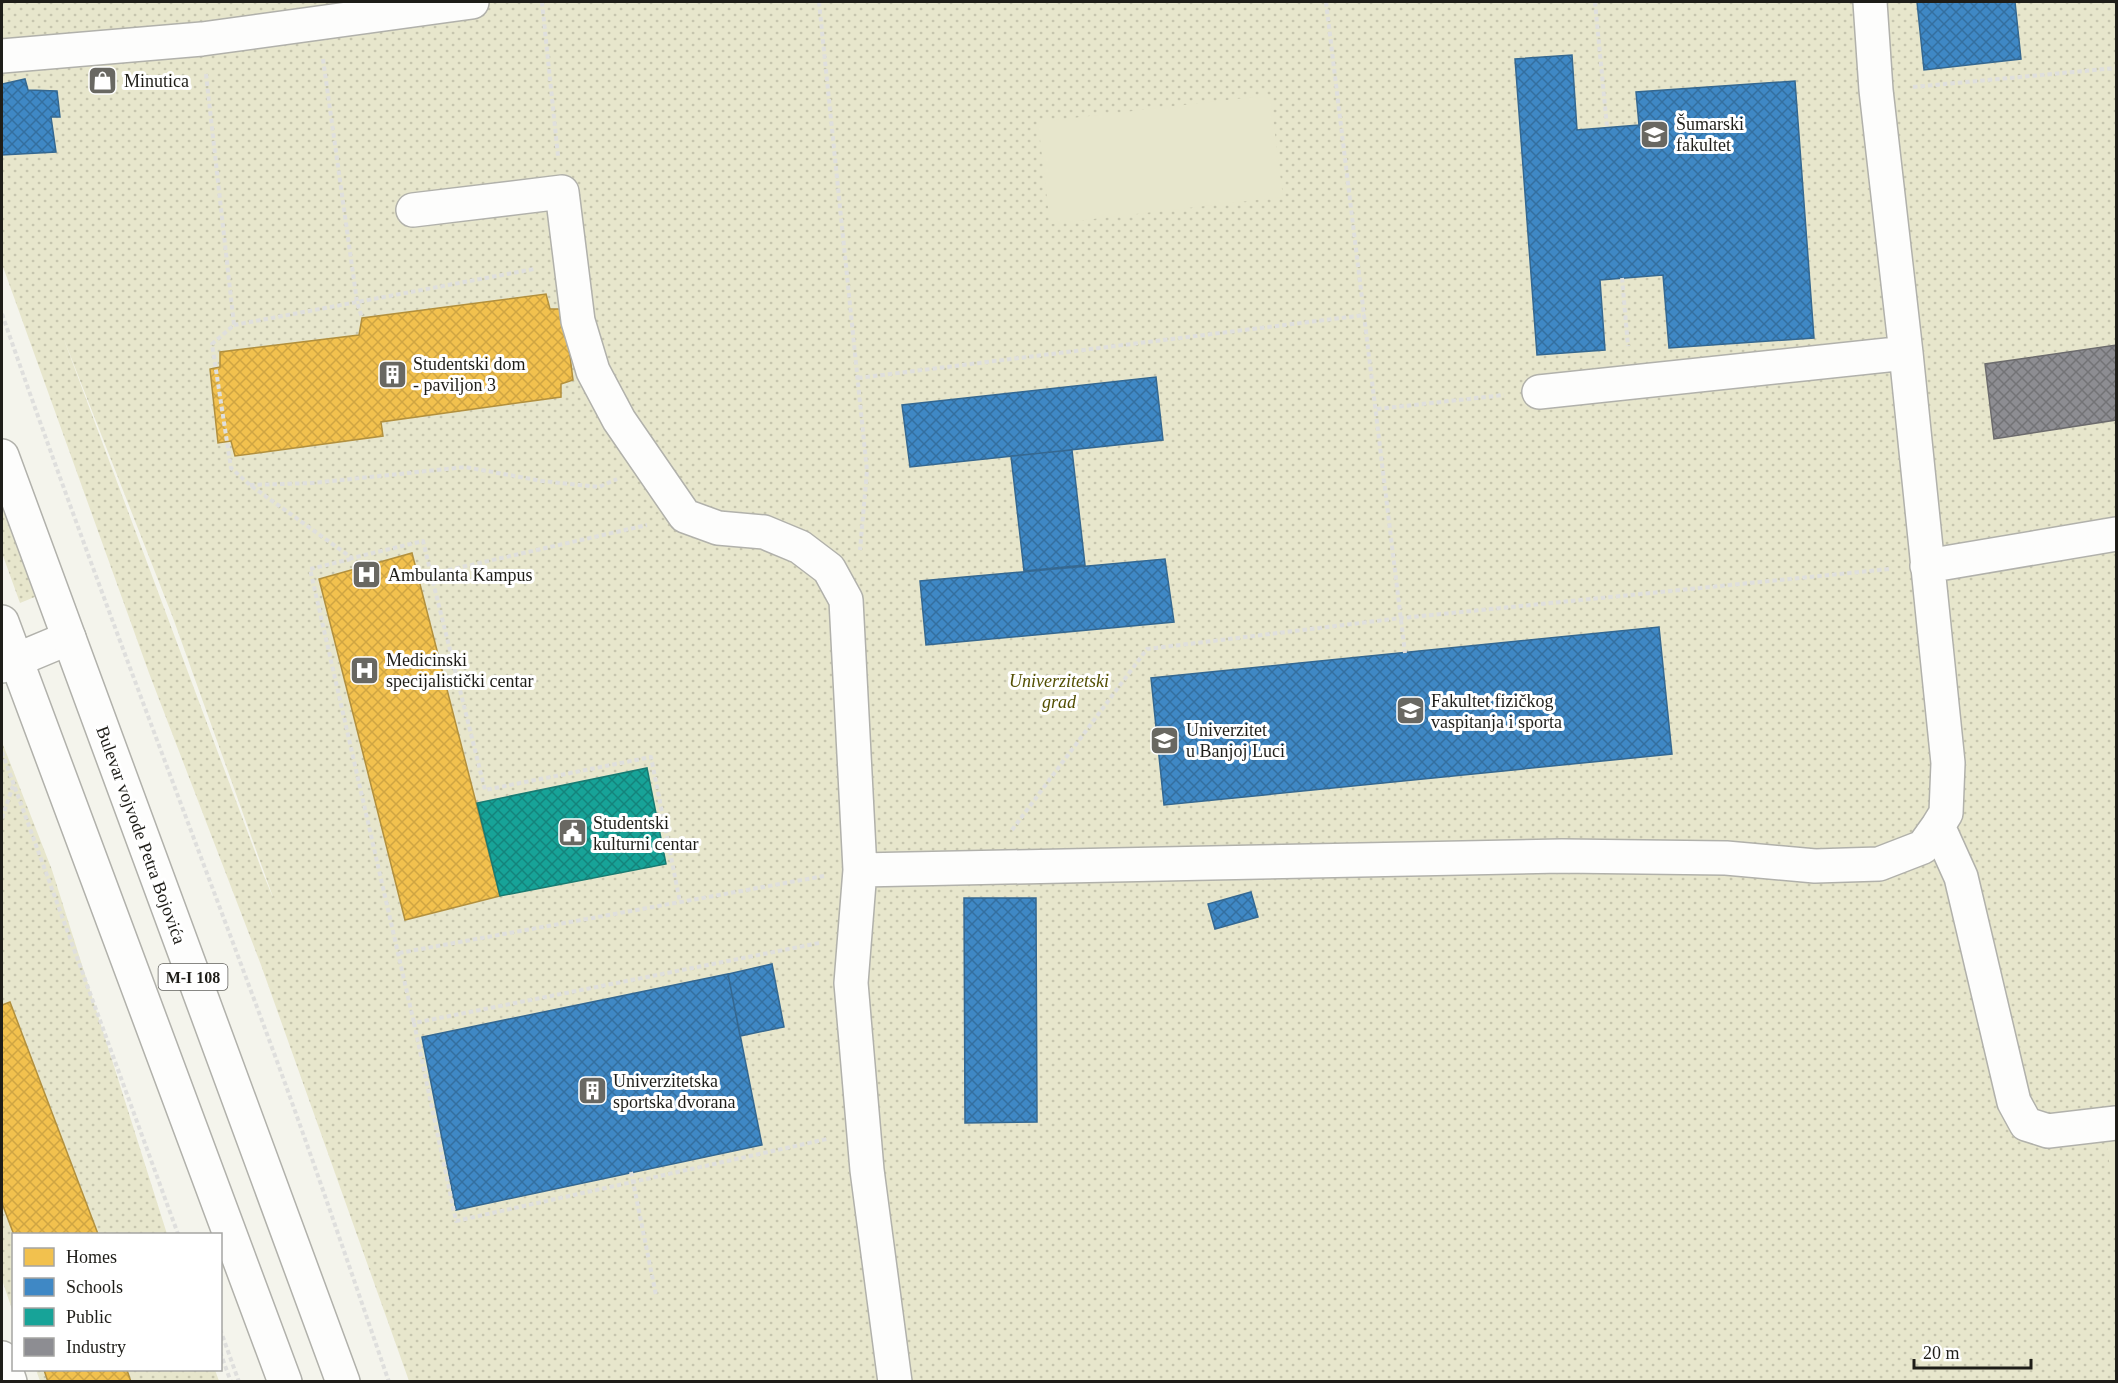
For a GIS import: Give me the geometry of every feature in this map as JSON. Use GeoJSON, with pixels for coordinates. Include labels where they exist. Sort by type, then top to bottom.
{"type":"FeatureCollection","features":[{"type":"Feature","properties":{"kind":"main road"},"geometry":{"type":"LineString","coordinates":[[2,56],[202,39],[472,2]]}},
{"type":"Feature","properties":{"kind":"main road"},"geometry":{"type":"LineString","coordinates":[[861,870],[1562,856],[1726,858],[1815,866],[1879,864],[1923,847],[1946,813],[1948,763],[1906,353],[1876,90],[1870,2]]}},
{"type":"Feature","properties":{"kind":"main road"},"geometry":{"type":"LineString","coordinates":[[413,210],[562,192],[578,321],[593,371],[619,420],[685,516],[718,528],[764,532],[800,547],[829,570],[846,600],[861,870],[851,983],[868,1182],[896,1382]]}},
{"type":"Feature","properties":{"kind":"main road"},"geometry":{"type":"LineString","coordinates":[[1539,392],[1906,353]]}},
{"type":"Feature","properties":{"kind":"main road","name":"Bulevar vojvode Petra Bojovića"},"geometry":{"type":"LineString","coordinates":[[2,456],[343,1382]]}},
{"type":"Feature","properties":{"kind":"main road"},"geometry":{"type":"LineString","coordinates":[[1927,566],[2116,534]]}},
{"type":"Feature","properties":{"kind":"main road","name":"M-I 108"},"geometry":{"type":"LineString","coordinates":[[2,622],[9,663],[285,1382]]}},
{"type":"Feature","properties":{"kind":"main road"},"geometry":{"type":"LineString","coordinates":[[9,663],[69,638]]}},
{"type":"Feature","properties":{"kind":"main road"},"geometry":{"type":"LineString","coordinates":[[1938,826],[1961,877],[2014,1102],[2026,1124],[2048,1131],[2116,1123]]}},
{"type":"Feature","properties":{"kind":"main road"},"geometry":{"type":"LineString","coordinates":[[2,1358],[9,1382]]}},
{"type":"Feature","properties":{"kind":"path"},"geometry":{"type":"LineString","coordinates":[[542,2],[562,192]]}},
{"type":"Feature","properties":{"kind":"path"},"geometry":{"type":"LineString","coordinates":[[819,2],[867,471],[861,543],[846,600]]}},
{"type":"Feature","properties":{"kind":"path"},"geometry":{"type":"LineString","coordinates":[[1326,2],[1406,652]]}},
{"type":"Feature","properties":{"kind":"path"},"geometry":{"type":"LineString","coordinates":[[1595,2],[1607,127]]}},
{"type":"Feature","properties":{"kind":"path"},"geometry":{"type":"LineString","coordinates":[[317,23],[357,302],[362,318]]}},
{"type":"Feature","properties":{"kind":"path"},"geometry":{"type":"LineString","coordinates":[[202,39],[234,325]]}},
{"type":"Feature","properties":{"kind":"path"},"geometry":{"type":"LineString","coordinates":[[1876,90],[2116,68]]}},
{"type":"Feature","properties":{"kind":"path"},"geometry":{"type":"LineString","coordinates":[[352,558],[250,485],[231,468],[212,344],[234,325],[571,262]]}},
{"type":"Feature","properties":{"kind":"path"},"geometry":{"type":"LineString","coordinates":[[1622,278],[1631,382]]}},
{"type":"Feature","properties":{"kind":"path"},"geometry":{"type":"LineString","coordinates":[[2,314],[44,437],[152,732],[266,1029],[389,1382]]}},
{"type":"Feature","properties":{"kind":"path"},"geometry":{"type":"LineString","coordinates":[[858,378],[1365,315]]}},
{"type":"Feature","properties":{"kind":"path"},"geometry":{"type":"LineString","coordinates":[[1377,409],[1539,392]]}},
{"type":"Feature","properties":{"kind":"path"},"geometry":{"type":"LineString","coordinates":[[250,485],[313,483],[465,467],[542,481],[599,487],[617,479],[631,468],[641,452]]}},
{"type":"Feature","properties":{"kind":"path"},"geometry":{"type":"LineString","coordinates":[[430,574],[685,516]]}},
{"type":"Feature","properties":{"kind":"path"},"geometry":{"type":"LineString","coordinates":[[680,902],[651,757],[485,790],[423,541],[310,570],[399,953],[456,1221],[864,1131]]}},
{"type":"Feature","properties":{"kind":"path"},"geometry":{"type":"LineString","coordinates":[[984,867],[1148,649],[1401,618],[1927,566]]}},
{"type":"Feature","properties":{"kind":"path"},"geometry":{"type":"LineString","coordinates":[[2,752],[178,1233]]}},
{"type":"Feature","properties":{"kind":"path"},"geometry":{"type":"LineString","coordinates":[[2,818],[13,785]]}},
{"type":"Feature","properties":{"kind":"path"},"geometry":{"type":"LineString","coordinates":[[399,953],[861,870]]}},
{"type":"Feature","properties":{"kind":"path"},"geometry":{"type":"LineString","coordinates":[[414,1023],[855,936]]}},
{"type":"Feature","properties":{"kind":"path"},"geometry":{"type":"LineString","coordinates":[[631,1172],[656,1295]]}},
{"type":"Feature","properties":{"kind":"path"},"geometry":{"type":"LineString","coordinates":[[222,1335],[239,1382]]}},
{"type":"Feature","properties":{"kind":"path"},"geometry":{"type":"LineString","coordinates":[[222,1357],[231,1382]]}},
{"type":"Feature","properties":{"kind":"green space","name":"Univerzitetski grad"},"geometry":{"type":"Polygon","coordinates":[[[2,2],[2116,2],[2116,1381],[409,1381],[261,965],[149,673],[2,264],[2,2]],[[63,337],[274,900],[173,618],[63,337]]]}},
{"type":"Feature","properties":{"kind":"green space"},"geometry":{"type":"Polygon","coordinates":[[[1270,95],[1283,197],[1050,224],[1038,122],[1270,95]]]}},
{"type":"Feature","properties":{"kind":"green space"},"geometry":{"type":"Polygon","coordinates":[[[2,500],[42,594],[20,603],[2,553],[2,500]]]}},
{"type":"Feature","properties":{"kind":"green space"},"geometry":{"type":"Polygon","coordinates":[[[2,742],[52,870],[167,1233],[12,1233],[12,1309],[2,1280],[2,742]]]}},
{"type":"Feature","properties":{"kind":"green space"},"geometry":{"type":"Polygon","coordinates":[[[2116,1133],[2116,1220],[2106,1135],[2116,1133]]]}},
{"type":"Feature","properties":{"kind":"green space"},"geometry":{"type":"Polygon","coordinates":[[[36,1371],[215,1371],[219,1381],[40,1381],[36,1371]]]}},
{"type":"Feature","properties":{"kind":"building: Homes","name":"Studentski dom - paviljon 3"},"geometry":{"type":"Polygon","coordinates":[[[546,294],[550,309],[564,309],[573,380],[561,384],[561,397],[381,422],[383,436],[235,456],[231,441],[218,443],[210,369],[220,367],[220,352],[359,335],[362,318],[546,294]]]}},
{"type":"Feature","properties":{"kind":"building: Homes"},"geometry":{"type":"Polygon","coordinates":[[[412,553],[500,896],[405,920],[319,579],[412,553]]]}},
{"type":"Feature","properties":{"kind":"building: Homes"},"geometry":{"type":"Polygon","coordinates":[[[10,1002],[98,1233],[13,1233],[2,1203],[2,1005],[10,1002]]]}},
{"type":"Feature","properties":{"kind":"building: Homes"},"geometry":{"type":"Polygon","coordinates":[[[44,1371],[127,1371],[131,1382],[48,1382],[44,1371]]]}},
{"type":"Feature","properties":{"kind":"building: Schools"},"geometry":{"type":"Polygon","coordinates":[[[1917,2],[2015,2],[2021,59],[1924,70],[1917,2]]]}},
{"type":"Feature","properties":{"kind":"building: Schools"},"geometry":{"type":"Polygon","coordinates":[[[1572,55],[1577,130],[1639,125],[1636,92],[1795,81],[1814,338],[1669,348],[1663,275],[1600,280],[1605,350],[1537,355],[1515,59],[1572,55]]]}},
{"type":"Feature","properties":{"kind":"building: Schools"},"geometry":{"type":"Polygon","coordinates":[[[25,79],[28,90],[57,91],[60,117],[51,117],[56,152],[2,155],[2,84],[25,79]]]}},
{"type":"Feature","properties":{"kind":"building: Schools"},"geometry":{"type":"Polygon","coordinates":[[[1156,377],[1163,440],[910,467],[902,405],[1156,377]]]}},
{"type":"Feature","properties":{"kind":"building: Schools"},"geometry":{"type":"Polygon","coordinates":[[[1072,450],[1085,565],[1024,571],[1011,456],[1072,450]]]}},
{"type":"Feature","properties":{"kind":"building: Schools"},"geometry":{"type":"Polygon","coordinates":[[[1165,559],[1174,622],[926,645],[920,581],[1165,559]]]}},
{"type":"Feature","properties":{"kind":"building: Schools"},"geometry":{"type":"Polygon","coordinates":[[[1659,627],[1672,754],[1164,805],[1151,678],[1659,627]]]}},
{"type":"Feature","properties":{"kind":"building: Schools"},"geometry":{"type":"Polygon","coordinates":[[[1251,892],[1258,917],[1215,929],[1208,904],[1251,892]]]}},
{"type":"Feature","properties":{"kind":"building: Schools"},"geometry":{"type":"Polygon","coordinates":[[[964,898],[1036,898],[1037,1122],[965,1123],[964,898]]]}},
{"type":"Feature","properties":{"kind":"building: Schools"},"geometry":{"type":"Polygon","coordinates":[[[772,964],[784,1027],[740,1036],[728,974],[772,964]]]}},
{"type":"Feature","properties":{"kind":"building: Schools","name":"Univerzitetska sportska dvorana"},"geometry":{"type":"Polygon","coordinates":[[[728,974],[762,1145],[456,1210],[422,1037],[728,974]]]}},
{"type":"Feature","properties":{"kind":"building: Public","name":"Studentski kulturni centar"},"geometry":{"type":"Polygon","coordinates":[[[647,768],[666,864],[500,896],[477,803],[647,768]]]}},
{"type":"Feature","properties":{"kind":"building: Industry"},"geometry":{"type":"Polygon","coordinates":[[[2116,345],[2116,420],[1994,439],[1985,364],[2116,345]]]}},
{"type":"Feature","properties":{"kind":"place","name":"Minutica"},"geometry":{"type":"Point","coordinates":[103,81]}},
{"type":"Feature","properties":{"kind":"place","name":"Šumarski fakultet"},"geometry":{"type":"Point","coordinates":[1655,134]}},
{"type":"Feature","properties":{"kind":"place","name":"Studentski dom - paviljon 3"},"geometry":{"type":"Point","coordinates":[392,374]}},
{"type":"Feature","properties":{"kind":"place","name":"Ambulanta Kampus"},"geometry":{"type":"Point","coordinates":[367,575]}},
{"type":"Feature","properties":{"kind":"place","name":"Medicinski specijalistički centar"},"geometry":{"type":"Point","coordinates":[365,670]}},
{"type":"Feature","properties":{"kind":"place","name":"Fakultet fizičkog vaspitanja i sporta"},"geometry":{"type":"Point","coordinates":[1410,711]}},
{"type":"Feature","properties":{"kind":"place","name":"Univerzitet u Banjoj Luci"},"geometry":{"type":"Point","coordinates":[1165,740]}},
{"type":"Feature","properties":{"kind":"place","name":"Studentski kulturni centar"},"geometry":{"type":"Point","coordinates":[572,833]}},
{"type":"Feature","properties":{"kind":"place","name":"Univerzitetska sportska dvorana"},"geometry":{"type":"Point","coordinates":[592,1091]}}]}
